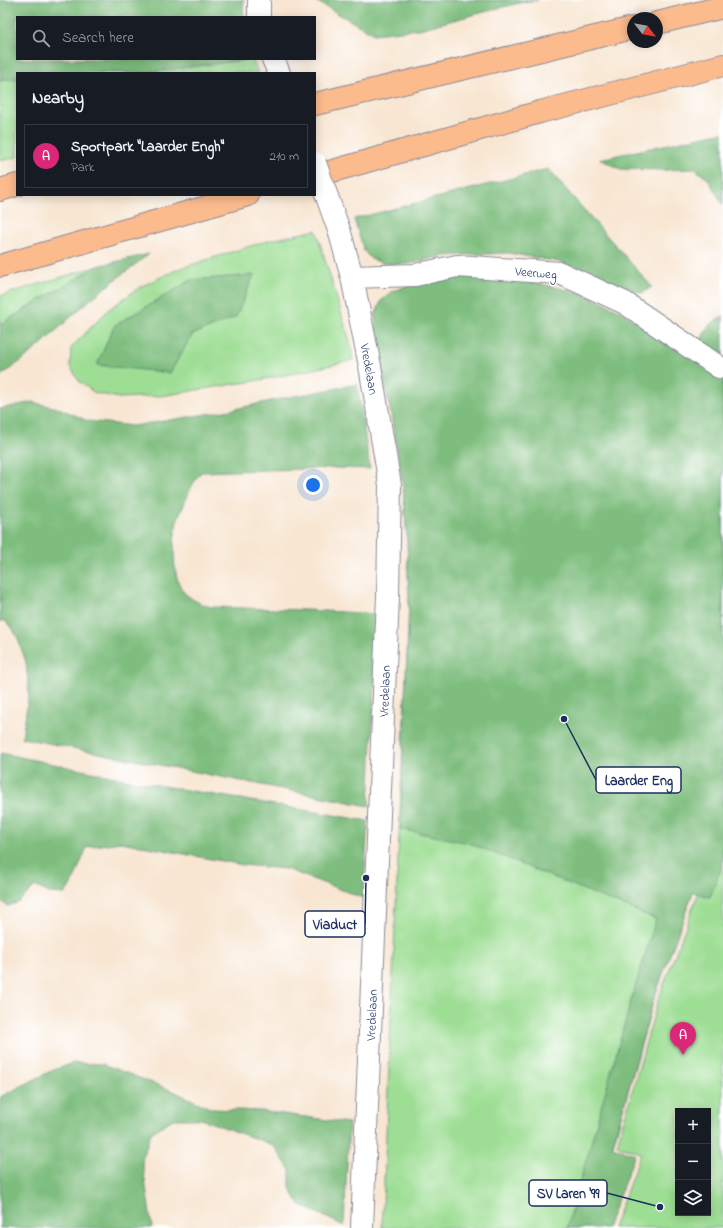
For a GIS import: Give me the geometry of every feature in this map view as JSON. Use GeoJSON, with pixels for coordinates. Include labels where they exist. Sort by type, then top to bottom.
{"type":"FeatureCollection","features":[{"type":"Feature","properties":{"kind":"highway"},"geometry":{"type":"LineString","coordinates":[[663,22],[723,7]]}},
{"type":"Feature","properties":{"kind":"highway"},"geometry":{"type":"LineString","coordinates":[[316,104],[627,29]]}},
{"type":"Feature","properties":{"kind":"highway"},"geometry":{"type":"LineString","coordinates":[[316,176],[540,112],[723,65]]}},
{"type":"Feature","properties":{"kind":"highway"},"geometry":{"type":"LineString","coordinates":[[0,190],[16,185]]}},
{"type":"Feature","properties":{"kind":"highway"},"geometry":{"type":"LineString","coordinates":[[0,266],[245,196]]}},
{"type":"Feature","properties":{"kind":"street"},"geometry":{"type":"LineString","coordinates":[[259,0],[259,16]]}},
{"type":"Feature","properties":{"kind":"street"},"geometry":{"type":"LineString","coordinates":[[273,60],[279,72]]}},
{"type":"Feature","properties":{"kind":"street","name":"Vredelaan"},"geometry":{"type":"LineString","coordinates":[[316,166],[340,233],[352,277],[370,366],[390,485],[388,596],[362,1228]]}},
{"type":"Feature","properties":{"kind":"street","name":"Veerweg"},"geometry":{"type":"LineString","coordinates":[[352,277],[415,275],[457,266],[560,273],[625,303],[719,368]]}},
{"type":"Feature","properties":{"kind":"green space"},"geometry":{"type":"Polygon","coordinates":[[[0,0],[244,0],[244,16],[16,16],[16,60],[243,60],[150,72],[16,72],[16,79],[0,81],[0,0]]]}},
{"type":"Feature","properties":{"kind":"green space"},"geometry":{"type":"Polygon","coordinates":[[[314,0],[538,0],[523,2],[419,29],[374,34],[314,0]]]}},
{"type":"Feature","properties":{"kind":"green space"},"geometry":{"type":"Polygon","coordinates":[[[252,60],[258,72],[150,72],[252,60]]]}},
{"type":"Feature","properties":{"kind":"green space"},"geometry":{"type":"Polygon","coordinates":[[[16,79],[16,157],[0,161],[0,81],[16,79]]]}},
{"type":"Feature","properties":{"kind":"green space"},"geometry":{"type":"Polygon","coordinates":[[[723,132],[723,205],[708,179],[695,169],[620,169],[600,159],[723,132]]]}},
{"type":"Feature","properties":{"kind":"green space"},"geometry":{"type":"Polygon","coordinates":[[[548,169],[652,287],[642,293],[560,262],[508,253],[443,256],[408,264],[386,264],[371,259],[364,251],[354,219],[548,169]]]}},
{"type":"Feature","properties":{"kind":"green space"},"geometry":{"type":"Polygon","coordinates":[[[316,230],[351,345],[353,360],[260,380],[160,396],[119,398],[95,393],[79,381],[70,366],[71,348],[108,310],[140,287],[178,269],[263,242],[316,230]]]}},
{"type":"Feature","properties":{"kind":"green space"},"geometry":{"type":"Polygon","coordinates":[[[149,254],[98,293],[36,349],[0,376],[0,325],[98,266],[149,254]]]}},
{"type":"Feature","properties":{"kind":"green space"},"geometry":{"type":"Polygon","coordinates":[[[98,266],[30,306],[0,325],[0,296],[98,266]]]}},
{"type":"Feature","properties":{"kind":"green space"},"geometry":{"type":"Polygon","coordinates":[[[254,275],[236,317],[192,335],[170,373],[97,365],[114,326],[191,280],[254,275]]]}},
{"type":"Feature","properties":{"kind":"green space"},"geometry":{"type":"Polygon","coordinates":[[[484,275],[526,281],[578,292],[617,309],[692,358],[708,326],[723,316],[723,863],[710,897],[693,892],[654,998],[612,1147],[635,1154],[607,1228],[567,1228],[633,994],[656,919],[469,843],[400,829],[409,609],[407,537],[403,486],[377,344],[375,315],[382,300],[391,292],[413,284],[484,275]]]}},
{"type":"Feature","properties":{"kind":"green space"},"geometry":{"type":"Polygon","coordinates":[[[445,281],[723,379],[723,1228],[613,1228],[641,1153],[617,1145],[658,1000],[698,894],[693,892],[654,998],[590,1228],[382,1228],[409,603],[407,537],[403,486],[377,344],[375,315],[382,300],[391,292],[413,284],[445,281]],[[646,955],[633,994],[618,1051],[646,955]]]}},
{"type":"Feature","properties":{"kind":"green space"},"geometry":{"type":"Polygon","coordinates":[[[357,384],[370,469],[336,468],[201,472],[193,485],[177,519],[174,555],[176,574],[181,588],[194,600],[211,607],[378,614],[369,806],[22,738],[29,693],[26,662],[17,636],[6,621],[0,621],[0,409],[32,402],[61,409],[88,421],[133,426],[231,410],[357,384]]]}},
{"type":"Feature","properties":{"kind":"green space"},"geometry":{"type":"Polygon","coordinates":[[[1,753],[134,781],[368,821],[363,898],[286,869],[243,865],[121,842],[87,847],[74,879],[65,894],[49,893],[35,886],[19,902],[8,906],[0,900],[1,753]]]}},
{"type":"Feature","properties":{"kind":"green space"},"geometry":{"type":"Polygon","coordinates":[[[73,1063],[103,1064],[173,1091],[212,1109],[261,1111],[349,1123],[344,1226],[299,1204],[290,1188],[290,1170],[273,1145],[201,1119],[173,1119],[151,1133],[142,1160],[152,1228],[0,1228],[0,1097],[49,1072],[73,1063]]]}},
{"type":"Feature","properties":{"kind":"place","name":"Laarder Eng"},"geometry":{"type":"Point","coordinates":[564,719]}},
{"type":"Feature","properties":{"kind":"place","name":"Viaduct"},"geometry":{"type":"Point","coordinates":[366,878]}},
{"type":"Feature","properties":{"kind":"place","name":"Sportpark \"Laarder Engh\""},"geometry":{"type":"Point","coordinates":[683,1055]}},
{"type":"Feature","properties":{"kind":"place","name":"SV Laren '99"},"geometry":{"type":"Point","coordinates":[660,1207]}}]}
